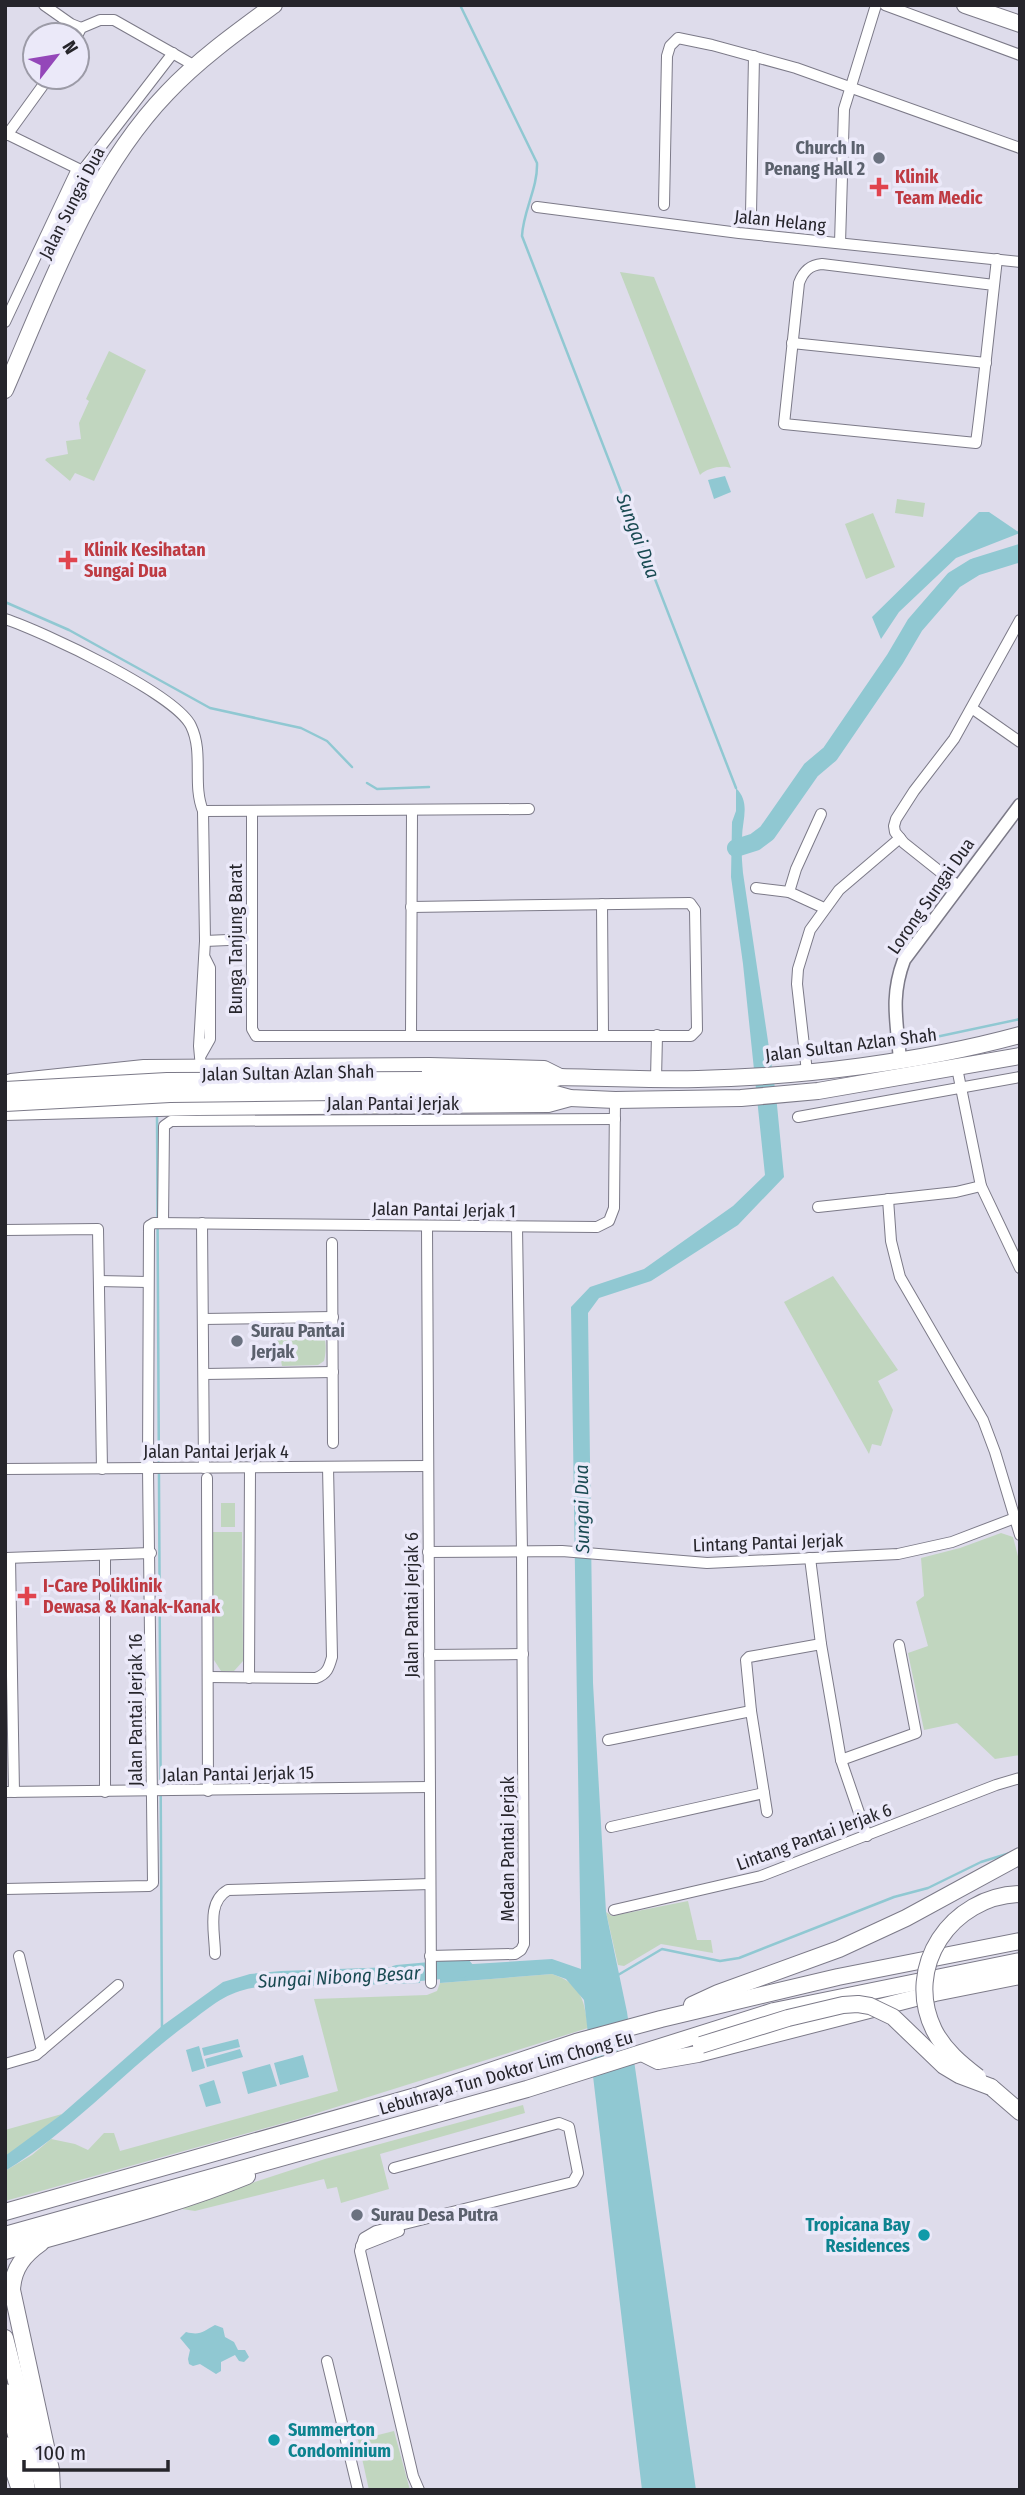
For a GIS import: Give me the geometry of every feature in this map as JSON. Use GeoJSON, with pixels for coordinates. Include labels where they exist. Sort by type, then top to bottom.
{"type":"FeatureCollection","features":[{"type":"Feature","properties":{"kind":"main road","name":"Jalan Sungai Dua"},"geometry":{"type":"LineString","coordinates":[[5,390],[101,180],[118,153],[168,91],[253,11],[274,5]]}},
{"type":"Feature","properties":{"kind":"main road"},"geometry":{"type":"LineString","coordinates":[[965,5],[1020,24]]}},
{"type":"Feature","properties":{"kind":"main road","name":"Jalan Sultan Azlan Shah"},"geometry":{"type":"LineString","coordinates":[[6,1110],[170,1094],[545,1082],[559,1077],[740,1077],[780,1074],[805,1061],[900,1060],[1020,1035]]}},
{"type":"Feature","properties":{"kind":"main road","name":"Jalan Sultan Azlan Shah"},"geometry":{"type":"LineString","coordinates":[[5,1090],[167,1081],[422,1086],[548,1093],[570,1098],[615,1100],[741,1098],[818,1091],[1020,1056]]}},
{"type":"Feature","properties":{"kind":"main road","name":"Jalan Sultan Azlan Shah"},"geometry":{"type":"LineString","coordinates":[[5,1082],[201,1062],[544,1069],[559,1077]]}},
{"type":"Feature","properties":{"kind":"main road"},"geometry":{"type":"LineString","coordinates":[[100,1110],[89,1100],[86,1087],[101,1072]]}},
{"type":"Feature","properties":{"kind":"main road","name":"Jalan Sultan Azlan Shah"},"geometry":{"type":"LineString","coordinates":[[6,1110],[548,1104],[570,1098]]}},
{"type":"Feature","properties":{"kind":"main road"},"geometry":{"type":"LineString","coordinates":[[661,2019],[718,1993],[839,1949],[906,1918],[1020,1856]]}},
{"type":"Feature","properties":{"kind":"main road"},"geometry":{"type":"LineString","coordinates":[[1020,1894],[982,1902],[949,1925],[932,1949],[924,1977],[925,2006],[934,2031],[954,2057],[1020,2112]]}},
{"type":"Feature","properties":{"kind":"main road","name":"Lebuhraya Tun Doktor Lim Chong Eu"},"geometry":{"type":"LineString","coordinates":[[5,2211],[416,2096],[576,2042],[661,2019],[838,1977],[1020,1941]]}},
{"type":"Feature","properties":{"kind":"main road","name":"Lebuhraya Tun Doktor Lim Chong Eu"},"geometry":{"type":"LineString","coordinates":[[5,2235],[210,2176],[298,2155],[774,2011],[1020,1961]]}},
{"type":"Feature","properties":{"kind":"main road"},"geometry":{"type":"LineString","coordinates":[[644,2052],[658,2061],[698,2054],[935,1993],[1020,1976]]}},
{"type":"Feature","properties":{"kind":"main road"},"geometry":{"type":"LineString","coordinates":[[644,2052],[665,2053],[701,2045],[788,2018],[858,2004],[882,2010],[893,2017],[944,2066],[991,2087]]}},
{"type":"Feature","properties":{"kind":"main road"},"geometry":{"type":"LineString","coordinates":[[5,2251],[211,2190],[298,2155]]}},
{"type":"Feature","properties":{"kind":"main road"},"geometry":{"type":"LineString","coordinates":[[45,2239],[19,2264],[13,2277],[12,2290],[51,2470],[52,2490]]}},
{"type":"Feature","properties":{"kind":"main road"},"geometry":{"type":"LineString","coordinates":[[5,2338],[20,2490]]}},
{"type":"Feature","properties":{"kind":"main road"},"geometry":{"type":"LineString","coordinates":[[5,2392],[27,2490]]}},
{"type":"Feature","properties":{"kind":"main road"},"geometry":{"type":"LineString","coordinates":[[16,2436],[44,2490]]}},
{"type":"Feature","properties":{"kind":"street"},"geometry":{"type":"LineString","coordinates":[[44,5],[67,21]]}},
{"type":"Feature","properties":{"kind":"street"},"geometry":{"type":"LineString","coordinates":[[839,243],[843,118],[876,5]]}},
{"type":"Feature","properties":{"kind":"street"},"geometry":{"type":"LineString","coordinates":[[885,5],[1020,55]]}},
{"type":"Feature","properties":{"kind":"street"},"geometry":{"type":"LineString","coordinates":[[91,25],[100,20],[114,20],[197,66]]}},
{"type":"Feature","properties":{"kind":"street"},"geometry":{"type":"LineString","coordinates":[[664,205],[667,56],[670,46],[678,38],[754,56],[1020,148]]}},
{"type":"Feature","properties":{"kind":"street"},"geometry":{"type":"LineString","coordinates":[[5,323],[80,170],[173,53]]}},
{"type":"Feature","properties":{"kind":"street"},"geometry":{"type":"LineString","coordinates":[[751,214],[754,56]]}},
{"type":"Feature","properties":{"kind":"street"},"geometry":{"type":"LineString","coordinates":[[38,91],[6,134],[101,180]]}},
{"type":"Feature","properties":{"kind":"street","name":"Jalan Helang"},"geometry":{"type":"LineString","coordinates":[[537,207],[739,233],[1020,262]]}},
{"type":"Feature","properties":{"kind":"street"},"geometry":{"type":"LineString","coordinates":[[994,285],[816,264],[806,270],[799,283],[784,424],[976,443],[997,259]]}},
{"type":"Feature","properties":{"kind":"street"},"geometry":{"type":"LineString","coordinates":[[792,343],[986,363]]}},
{"type":"Feature","properties":{"kind":"street"},"geometry":{"type":"LineString","coordinates":[[5,619],[105,665],[157,694],[178,709],[191,727],[198,748],[203,811],[205,957],[201,1062]]}},
{"type":"Feature","properties":{"kind":"street"},"geometry":{"type":"LineString","coordinates":[[958,886],[900,838],[894,826],[896,818],[914,791],[973,709],[1020,621]]}},
{"type":"Feature","properties":{"kind":"street"},"geometry":{"type":"LineString","coordinates":[[973,709],[1020,741]]}},
{"type":"Feature","properties":{"kind":"street","name":"Lorong Sungai Dua"},"geometry":{"type":"LineString","coordinates":[[900,1060],[895,1002],[896,981],[904,960],[1020,804]]}},
{"type":"Feature","properties":{"kind":"street"},"geometry":{"type":"LineString","coordinates":[[203,811],[529,809]]}},
{"type":"Feature","properties":{"kind":"street","name":"Bunga Tanjung Barat"},"geometry":{"type":"LineString","coordinates":[[252,811],[252,1029],[256,1036],[411,1036]]}},
{"type":"Feature","properties":{"kind":"street"},"geometry":{"type":"LineString","coordinates":[[411,907],[692,904],[695,910],[697,1030],[691,1035],[411,1036],[411,907],[412,811]]}},
{"type":"Feature","properties":{"kind":"street"},"geometry":{"type":"LineString","coordinates":[[789,892],[796,869],[821,814]]}},
{"type":"Feature","properties":{"kind":"street"},"geometry":{"type":"LineString","coordinates":[[805,1061],[798,969],[810,930],[839,890],[900,838]]}},
{"type":"Feature","properties":{"kind":"street"},"geometry":{"type":"LineString","coordinates":[[756,888],[789,892],[824,908]]}},
{"type":"Feature","properties":{"kind":"street"},"geometry":{"type":"LineString","coordinates":[[602,904],[603,1034]]}},
{"type":"Feature","properties":{"kind":"street"},"geometry":{"type":"LineString","coordinates":[[205,941],[251,939]]}},
{"type":"Feature","properties":{"kind":"street"},"geometry":{"type":"LineString","coordinates":[[656,1035],[656,1079]]}},
{"type":"Feature","properties":{"kind":"street"},"geometry":{"type":"LineString","coordinates":[[957,1068],[981,1186],[1020,1268]]}},
{"type":"Feature","properties":{"kind":"street"},"geometry":{"type":"LineString","coordinates":[[798,1116],[1020,1077]]}},
{"type":"Feature","properties":{"kind":"street","name":"Jalan Pantai Jerjak 1"},"geometry":{"type":"LineString","coordinates":[[159,1223],[597,1227],[609,1221],[614,1208],[615,1100]]}},
{"type":"Feature","properties":{"kind":"street","name":"Jalan Pantai Jerjak"},"geometry":{"type":"LineString","coordinates":[[171,1121],[615,1119]]}},
{"type":"Feature","properties":{"kind":"street","name":"Jalan Pantai Jerjak 16"},"geometry":{"type":"LineString","coordinates":[[5,1889],[152,1885],[158,1791],[151,1553],[153,1468],[148,1229],[159,1223],[164,1126],[171,1121]]}},
{"type":"Feature","properties":{"kind":"street"},"geometry":{"type":"LineString","coordinates":[[818,1207],[956,1192],[981,1186]]}},
{"type":"Feature","properties":{"kind":"street"},"geometry":{"type":"LineString","coordinates":[[888,1199],[891,1241],[900,1277],[983,1420],[1017,1518],[1020,1535]]}},
{"type":"Feature","properties":{"kind":"street"},"geometry":{"type":"LineString","coordinates":[[202,1223],[208,1791]]}},
{"type":"Feature","properties":{"kind":"street","name":"Jalan Pantai Jerjak 6"},"geometry":{"type":"LineString","coordinates":[[427,1226],[431,1983]]}},
{"type":"Feature","properties":{"kind":"street","name":"Medan Pantai Jerjak"},"geometry":{"type":"LineString","coordinates":[[430,1959],[515,1954],[524,1944],[517,1227]]}},
{"type":"Feature","properties":{"kind":"street"},"geometry":{"type":"LineString","coordinates":[[5,1230],[98,1229],[102,1469]]}},
{"type":"Feature","properties":{"kind":"street"},"geometry":{"type":"LineString","coordinates":[[332,1243],[333,1443]]}},
{"type":"Feature","properties":{"kind":"street"},"geometry":{"type":"LineString","coordinates":[[99,1281],[148,1282]]}},
{"type":"Feature","properties":{"kind":"street"},"geometry":{"type":"LineString","coordinates":[[203,1319],[332,1317]]}},
{"type":"Feature","properties":{"kind":"street"},"geometry":{"type":"LineString","coordinates":[[204,1374],[333,1372]]}},
{"type":"Feature","properties":{"kind":"street","name":"Jalan Pantai Jerjak 4"},"geometry":{"type":"LineString","coordinates":[[5,1469],[153,1468],[205,1473],[250,1468],[427,1466]]}},
{"type":"Feature","properties":{"kind":"street"},"geometry":{"type":"LineString","coordinates":[[208,1677],[316,1678],[330,1667],[328,1467]]}},
{"type":"Feature","properties":{"kind":"street"},"geometry":{"type":"LineString","coordinates":[[249,1678],[250,1468]]}},
{"type":"Feature","properties":{"kind":"street","name":"Lintang Pantai Jerjak"},"geometry":{"type":"LineString","coordinates":[[428,1552],[562,1551],[707,1563],[914,1552],[952,1542],[1017,1518]]}},
{"type":"Feature","properties":{"kind":"street"},"geometry":{"type":"LineString","coordinates":[[10,1792],[8,1558],[151,1553]]}},
{"type":"Feature","properties":{"kind":"street"},"geometry":{"type":"LineString","coordinates":[[105,1555],[105,1792]]}},
{"type":"Feature","properties":{"kind":"street"},"geometry":{"type":"LineString","coordinates":[[810,1558],[821,1644],[841,1760],[867,1836]]}},
{"type":"Feature","properties":{"kind":"street"},"geometry":{"type":"LineString","coordinates":[[767,1812],[751,1711],[746,1669],[748,1658],[821,1644]]}},
{"type":"Feature","properties":{"kind":"street"},"geometry":{"type":"LineString","coordinates":[[841,1760],[916,1733],[900,1645]]}},
{"type":"Feature","properties":{"kind":"street"},"geometry":{"type":"LineString","coordinates":[[429,1655],[523,1654]]}},
{"type":"Feature","properties":{"kind":"street"},"geometry":{"type":"LineString","coordinates":[[608,1740],[751,1711]]}},
{"type":"Feature","properties":{"kind":"street","name":"Lintang Pantai Jerjak 6"},"geometry":{"type":"LineString","coordinates":[[614,1910],[761,1876],[1020,1778]]}},
{"type":"Feature","properties":{"kind":"street","name":"Jalan Pantai Jerjak 15"},"geometry":{"type":"LineString","coordinates":[[10,1792],[429,1787]]}},
{"type":"Feature","properties":{"kind":"street"},"geometry":{"type":"LineString","coordinates":[[611,1827],[764,1793]]}},
{"type":"Feature","properties":{"kind":"street"},"geometry":{"type":"LineString","coordinates":[[215,1954],[214,1907],[218,1897],[228,1890],[430,1884]]}},
{"type":"Feature","properties":{"kind":"street"},"geometry":{"type":"LineString","coordinates":[[19,1956],[42,2050]]}},
{"type":"Feature","properties":{"kind":"street"},"geometry":{"type":"LineString","coordinates":[[5,2064],[30,2058],[42,2050],[118,1984]]}},
{"type":"Feature","properties":{"kind":"street"},"geometry":{"type":"LineString","coordinates":[[394,2168],[559,2123],[569,2127],[578,2174],[573,2182],[376,2231],[364,2238],[360,2246],[399,2419],[419,2490]]}},
{"type":"Feature","properties":{"kind":"street"},"geometry":{"type":"LineString","coordinates":[[327,2361],[358,2490]]}},
{"type":"Feature","properties":{"kind":"green space"},"geometry":{"type":"Polygon","coordinates":[[[620,272],[654,277],[731,468],[715,468],[700,475],[620,272]]]}},
{"type":"Feature","properties":{"kind":"green space"},"geometry":{"type":"Polygon","coordinates":[[[109,351],[146,370],[94,481],[75,473],[70,481],[45,460],[68,454],[66,441],[81,439],[79,423],[89,401],[86,399],[109,351]]]}},
{"type":"Feature","properties":{"kind":"green space"},"geometry":{"type":"Polygon","coordinates":[[[897,499],[925,503],[923,517],[895,513],[897,499]]]}},
{"type":"Feature","properties":{"kind":"green space"},"geometry":{"type":"Polygon","coordinates":[[[873,513],[895,567],[866,579],[845,524],[873,513]]]}},
{"type":"Feature","properties":{"kind":"green space"},"geometry":{"type":"Polygon","coordinates":[[[833,1276],[898,1370],[878,1381],[893,1410],[881,1446],[872,1444],[869,1454],[784,1302],[833,1276]]]}},
{"type":"Feature","properties":{"kind":"green space"},"geometry":{"type":"Polygon","coordinates":[[[314,1326],[325,1340],[324,1361],[318,1365],[282,1366],[275,1327],[314,1326]]]}},
{"type":"Feature","properties":{"kind":"green space"},"geometry":{"type":"Polygon","coordinates":[[[221,1503],[235,1503],[235,1527],[221,1527],[221,1503]]]}},
{"type":"Feature","properties":{"kind":"green space"},"geometry":{"type":"Polygon","coordinates":[[[213,1532],[242,1532],[243,1661],[234,1671],[221,1671],[214,1660],[213,1532]]]}},
{"type":"Feature","properties":{"kind":"green space"},"geometry":{"type":"Polygon","coordinates":[[[1001,1533],[1013,1537],[1020,1564],[1020,1755],[995,1759],[957,1723],[924,1730],[908,1653],[928,1646],[916,1602],[924,1596],[921,1558],[1001,1533]]]}},
{"type":"Feature","properties":{"kind":"green space"},"geometry":{"type":"Polygon","coordinates":[[[688,1901],[697,1940],[711,1940],[713,1953],[661,1944],[624,1966],[618,1965],[606,1912],[612,1916],[688,1901]]]}},
{"type":"Feature","properties":{"kind":"green space"},"geometry":{"type":"Polygon","coordinates":[[[552,1974],[570,1983],[580,1994],[588,2028],[298,2119],[5,2201],[5,2171],[32,2155],[51,2139],[88,2150],[104,2133],[114,2133],[120,2151],[338,2091],[314,1999],[427,1995],[437,1991],[440,1983],[552,1974]]]}},
{"type":"Feature","properties":{"kind":"green space"},"geometry":{"type":"Polygon","coordinates":[[[523,2105],[525,2113],[380,2154],[389,2189],[341,2203],[337,2187],[327,2189],[324,2179],[195,2211],[182,2209],[130,2223],[325,2159],[523,2105]]]}},
{"type":"Feature","properties":{"kind":"green space"},"geometry":{"type":"Polygon","coordinates":[[[62,2114],[11,2153],[5,2156],[5,2130],[62,2114]]]}},
{"type":"Feature","properties":{"kind":"green space"},"geometry":{"type":"Polygon","coordinates":[[[394,2431],[410,2490],[369,2490],[358,2440],[394,2431]]]}},
{"type":"Feature","properties":{"kind":"water"},"geometry":{"type":"Polygon","coordinates":[[[725,476],[731,492],[714,499],[708,480],[725,476]]]}},
{"type":"Feature","properties":{"kind":"water"},"geometry":{"type":"Polygon","coordinates":[[[979,512],[989,512],[1020,533],[956,558],[899,612],[881,639],[872,617],[979,512]]]}},
{"type":"Feature","properties":{"kind":"water"},"geometry":{"type":"Polygon","coordinates":[[[736,788],[741,794],[745,812],[742,831],[743,873],[776,1095],[784,1177],[738,1225],[651,1281],[599,1298],[588,1313],[593,1683],[606,1912],[627,2012],[696,2490],[642,2490],[584,2000],[566,1979],[552,1974],[440,1983],[440,1966],[552,1959],[581,1969],[571,1307],[590,1287],[644,1269],[733,1206],[765,1175],[731,877],[736,788]]]}},
{"type":"Feature","properties":{"kind":"water"},"geometry":{"type":"Polygon","coordinates":[[[422,1966],[420,1983],[272,1985],[232,1994],[156,2048],[72,2122],[5,2171],[5,2156],[62,2114],[162,2026],[223,1982],[250,1974],[281,1971],[422,1966]]]}},
{"type":"Feature","properties":{"kind":"water"},"geometry":{"type":"Polygon","coordinates":[[[238,2039],[240,2047],[204,2056],[202,2048],[238,2039]]]}},
{"type":"Feature","properties":{"kind":"water"},"geometry":{"type":"Polygon","coordinates":[[[199,2046],[205,2068],[192,2072],[186,2050],[199,2046]]]}},
{"type":"Feature","properties":{"kind":"water"},"geometry":{"type":"Polygon","coordinates":[[[240,2049],[243,2057],[207,2067],[205,2059],[240,2049]]]}},
{"type":"Feature","properties":{"kind":"water"},"geometry":{"type":"Polygon","coordinates":[[[303,2055],[309,2077],[280,2085],[274,2063],[303,2055]]]}},
{"type":"Feature","properties":{"kind":"water"},"geometry":{"type":"Polygon","coordinates":[[[270,2064],[277,2086],[248,2094],[242,2072],[270,2064]]]}},
{"type":"Feature","properties":{"kind":"water"},"geometry":{"type":"Polygon","coordinates":[[[214,2080],[221,2103],[206,2107],[199,2085],[214,2080]]]}},
{"type":"Feature","properties":{"kind":"water"},"geometry":{"type":"Polygon","coordinates":[[[215,2325],[223,2328],[225,2337],[234,2342],[238,2350],[245,2350],[249,2357],[244,2362],[239,2361],[235,2355],[221,2362],[221,2371],[216,2374],[200,2364],[189,2364],[190,2350],[180,2338],[186,2332],[199,2333],[215,2325]]]}},
{"type":"Feature","properties":{"kind":"waterway","name":"Sungai Dua"},"geometry":{"type":"LineString","coordinates":[[460,5],[537,163],[522,236],[736,788]]}},
{"type":"Feature","properties":{"kind":"waterway"},"geometry":{"type":"LineString","coordinates":[[736,848],[755,842],[767,833],[811,770],[830,754],[915,625],[954,580],[975,567],[1020,553]]}},
{"type":"Feature","properties":{"kind":"waterway"},"geometry":{"type":"LineString","coordinates":[[5,602],[69,630],[210,708],[301,728],[327,741],[352,767]]}},
{"type":"Feature","properties":{"kind":"waterway"},"geometry":{"type":"LineString","coordinates":[[367,783],[377,789],[429,787]]}},
{"type":"Feature","properties":{"kind":"waterway"},"geometry":{"type":"LineString","coordinates":[[907,1042],[1020,1019]]}},
{"type":"Feature","properties":{"kind":"waterway"},"geometry":{"type":"LineString","coordinates":[[809,1056],[879,1048],[887,1043]]}},
{"type":"Feature","properties":{"kind":"waterway"},"geometry":{"type":"LineString","coordinates":[[770,1058],[802,1057]]}},
{"type":"Feature","properties":{"kind":"waterway"},"geometry":{"type":"LineString","coordinates":[[157,1116],[162,2030]]}},
{"type":"Feature","properties":{"kind":"waterway"},"geometry":{"type":"LineString","coordinates":[[618,1975],[662,1949],[720,1961],[739,1958],[894,1897],[928,1888],[981,1862],[1010,1853]]}},
{"type":"Feature","properties":{"kind":"waterway","name":"Sungai Nibong Besar"},"geometry":{"type":"LineString","coordinates":[[397,1974],[464,1968]]}},
{"type":"Feature","properties":{"kind":"place","name":"Church In Penang Hall 2"},"geometry":{"type":"Point","coordinates":[879,158]}},
{"type":"Feature","properties":{"kind":"place","name":"Klinik Team Medic"},"geometry":{"type":"Point","coordinates":[879,187]}},
{"type":"Feature","properties":{"kind":"place","name":"Klinik Kesihatan Sungai Dua"},"geometry":{"type":"Point","coordinates":[68,560]}},
{"type":"Feature","properties":{"kind":"place","name":"Surau Pantai Jerjak"},"geometry":{"type":"Point","coordinates":[237,1341]}},
{"type":"Feature","properties":{"kind":"place","name":"I-Care Poliklinik Dewasa & Kanak-Kanak"},"geometry":{"type":"Point","coordinates":[27,1596]}},
{"type":"Feature","properties":{"kind":"place","name":"Surau Desa Putra"},"geometry":{"type":"Point","coordinates":[357,2215]}},
{"type":"Feature","properties":{"kind":"place","name":"Tropicana Bay Residences"},"geometry":{"type":"Point","coordinates":[924,2235]}},
{"type":"Feature","properties":{"kind":"place","name":"Summerton Condominium"},"geometry":{"type":"Point","coordinates":[274,2440]}}]}
